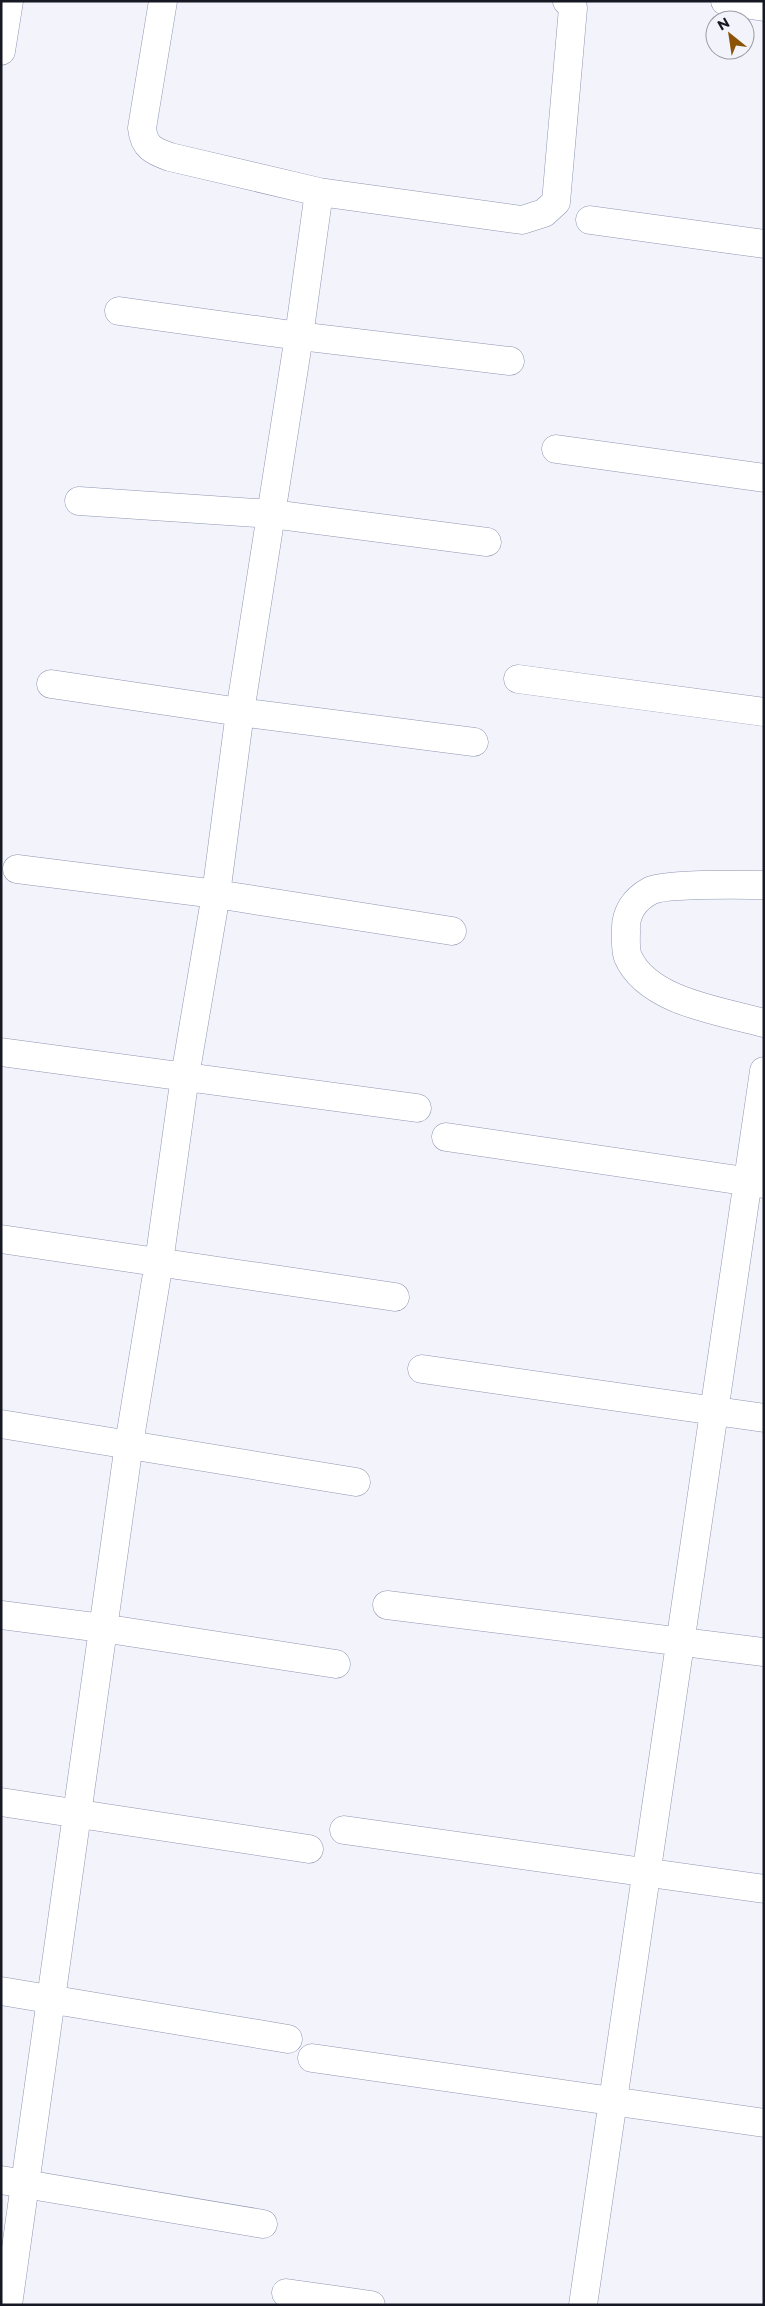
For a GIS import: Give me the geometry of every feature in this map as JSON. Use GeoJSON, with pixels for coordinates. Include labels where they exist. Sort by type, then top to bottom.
{"type":"FeatureCollection","features":[{"type":"Feature","properties":{"kind":"street"},"geometry":{"type":"LineString","coordinates":[[1,51],[9,1]]}},
{"type":"Feature","properties":{"kind":"street"},"geometry":{"type":"LineString","coordinates":[[163,1],[142,128],[143,139],[149,148],[170,157],[319,192],[522,220],[544,213],[556,202],[573,8],[567,1]]}},
{"type":"Feature","properties":{"kind":"street"},"geometry":{"type":"LineString","coordinates":[[725,1],[764,7]]}},
{"type":"Feature","properties":{"kind":"street"},"geometry":{"type":"LineString","coordinates":[[8,2305],[14,2182],[52,1999],[129,1444],[185,1076],[216,894],[240,712],[272,514],[319,192]]}},
{"type":"Feature","properties":{"kind":"street"},"geometry":{"type":"LineString","coordinates":[[590,220],[764,244]]}},
{"type":"Feature","properties":{"kind":"street"},"geometry":{"type":"LineString","coordinates":[[119,311],[299,336],[510,361]]}},
{"type":"Feature","properties":{"kind":"street"},"geometry":{"type":"LineString","coordinates":[[556,449],[764,478]]}},
{"type":"Feature","properties":{"kind":"street"},"geometry":{"type":"LineString","coordinates":[[79,501],[272,514],[487,542]]}},
{"type":"Feature","properties":{"kind":"street"},"geometry":{"type":"LineString","coordinates":[[518,679],[764,712]]}},
{"type":"Feature","properties":{"kind":"street"},"geometry":{"type":"LineString","coordinates":[[51,684],[240,712],[474,742]]}},
{"type":"Feature","properties":{"kind":"street"},"geometry":{"type":"LineString","coordinates":[[17,870],[216,894],[452,931]]}},
{"type":"Feature","properties":{"kind":"street"},"geometry":{"type":"LineString","coordinates":[[764,885],[676,887],[651,891],[630,907],[625,926],[627,956],[641,978],[661,991],[683,1000],[764,1022]]}},
{"type":"Feature","properties":{"kind":"street"},"geometry":{"type":"LineString","coordinates":[[1,1052],[416,1108]]}},
{"type":"Feature","properties":{"kind":"street"},"geometry":{"type":"LineString","coordinates":[[583,2305],[713,1411],[756,1183],[764,1071]]}},
{"type":"Feature","properties":{"kind":"street"},"geometry":{"type":"LineString","coordinates":[[446,1137],[756,1183]]}},
{"type":"Feature","properties":{"kind":"street"},"geometry":{"type":"LineString","coordinates":[[1,1239],[395,1297]]}},
{"type":"Feature","properties":{"kind":"street"},"geometry":{"type":"LineString","coordinates":[[422,1370],[764,1418]]}},
{"type":"Feature","properties":{"kind":"street"},"geometry":{"type":"LineString","coordinates":[[1,1424],[356,1482]]}},
{"type":"Feature","properties":{"kind":"street"},"geometry":{"type":"LineString","coordinates":[[387,1605],[764,1652]]}},
{"type":"Feature","properties":{"kind":"street"},"geometry":{"type":"LineString","coordinates":[[1,1615],[102,1628],[336,1664]]}},
{"type":"Feature","properties":{"kind":"street"},"geometry":{"type":"LineString","coordinates":[[1,1802],[78,1812],[309,1849]]}},
{"type":"Feature","properties":{"kind":"street"},"geometry":{"type":"LineString","coordinates":[[344,1830],[764,1889]]}},
{"type":"Feature","properties":{"kind":"street"},"geometry":{"type":"LineString","coordinates":[[1,1991],[288,2039]]}},
{"type":"Feature","properties":{"kind":"street"},"geometry":{"type":"LineString","coordinates":[[312,2058],[764,2124]]}},
{"type":"Feature","properties":{"kind":"street"},"geometry":{"type":"LineString","coordinates":[[14,2182],[263,2224]]}},
{"type":"Feature","properties":{"kind":"street"},"geometry":{"type":"LineString","coordinates":[[286,2293],[371,2305]]}}]}
